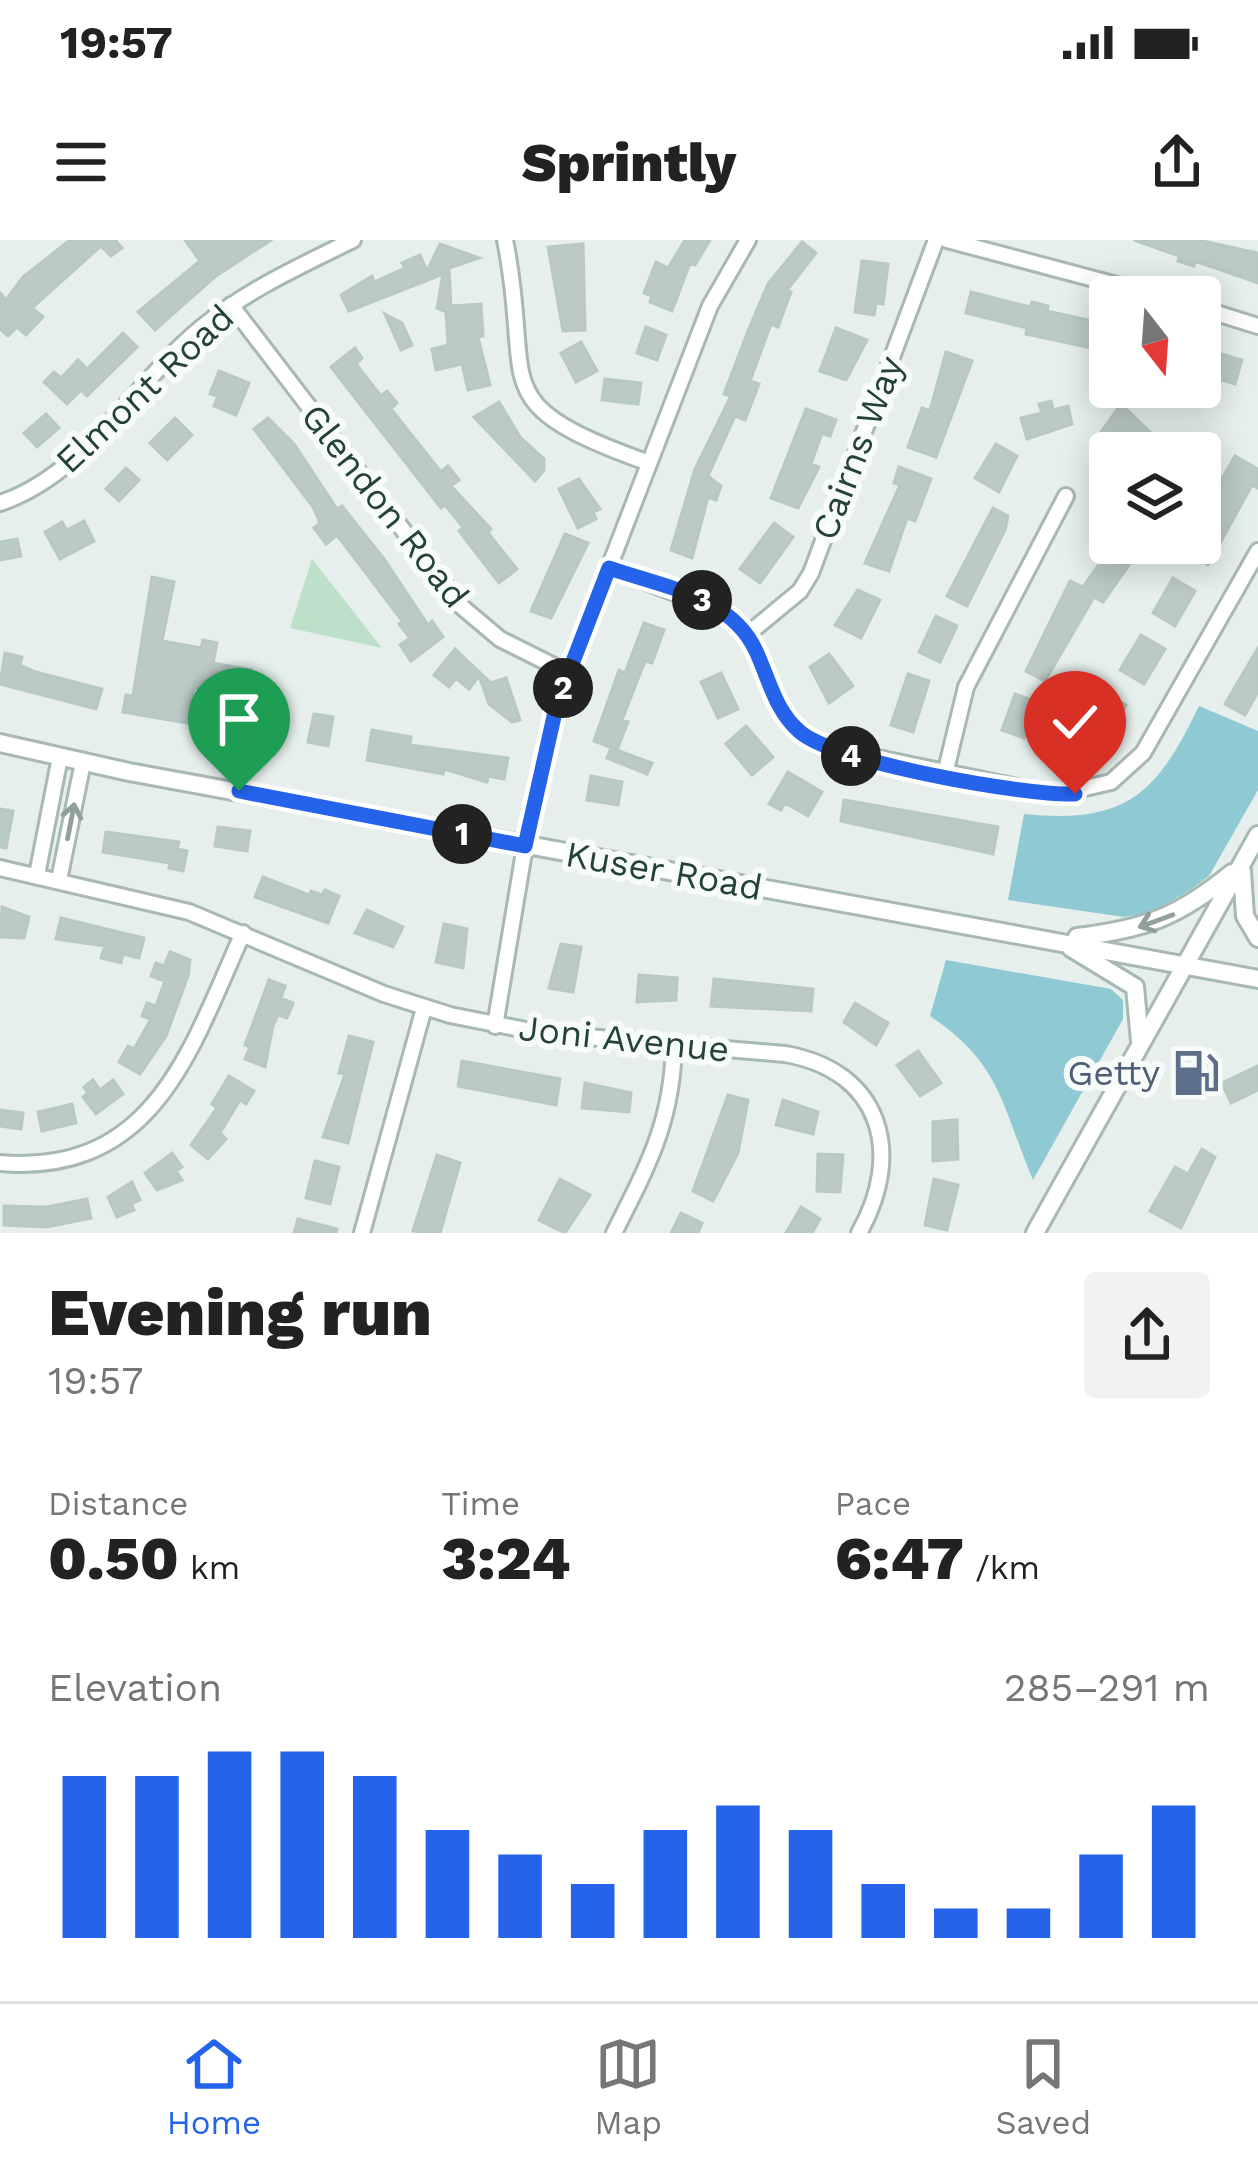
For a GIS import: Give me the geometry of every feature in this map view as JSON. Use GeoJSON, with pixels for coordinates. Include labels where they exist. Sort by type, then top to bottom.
{"type":"FeatureCollection","features":[{"type":"Feature","properties":{"kind":"street","name":"Elmont Road"},"geometry":{"type":"LineString","coordinates":[[0,502],[55,475],[171,356],[231,305],[353,240]]}},
{"type":"Feature","properties":{"kind":"street"},"geometry":{"type":"LineString","coordinates":[[505,240],[516,359],[530,398],[573,435],[649,463]]}},
{"type":"Feature","properties":{"kind":"street"},"geometry":{"type":"LineString","coordinates":[[495,1026],[545,744],[710,307],[748,240]]}},
{"type":"Feature","properties":{"kind":"street","name":"Cairns Way"},"geometry":{"type":"LineString","coordinates":[[748,634],[800,591],[811,573],[936,240]]}},
{"type":"Feature","properties":{"kind":"street"},"geometry":{"type":"LineString","coordinates":[[947,240],[1089,278]]}},
{"type":"Feature","properties":{"kind":"street","name":"Glendon Road"},"geometry":{"type":"LineString","coordinates":[[231,305],[462,607],[500,639],[568,673]]}},
{"type":"Feature","properties":{"kind":"street"},"geometry":{"type":"LineString","coordinates":[[1221,315],[1258,326]]}},
{"type":"Feature","properties":{"kind":"street"},"geometry":{"type":"LineString","coordinates":[[945,774],[966,687],[1066,496]]}},
{"type":"Feature","properties":{"kind":"street"},"geometry":{"type":"LineString","coordinates":[[609,568],[710,603],[748,634],[777,703],[802,734],[838,754],[1055,795],[1094,789],[1129,769],[1151,742],[1258,551]]}},
{"type":"Feature","properties":{"kind":"street","name":"Kuser Road"},"geometry":{"type":"LineString","coordinates":[[0,742],[525,846],[1258,979]]}},
{"type":"Feature","properties":{"kind":"street"},"geometry":{"type":"LineString","coordinates":[[37,875],[60,757]]}},
{"type":"Feature","properties":{"kind":"street"},"geometry":{"type":"LineString","coordinates":[[59,880],[83,762]]}},
{"type":"Feature","properties":{"kind":"street"},"geometry":{"type":"LineString","coordinates":[[1034,1233],[1258,836]]}},
{"type":"Feature","properties":{"kind":"street"},"geometry":{"type":"LineString","coordinates":[[1242,865],[1245,916],[1258,938]]}},
{"type":"Feature","properties":{"kind":"street"},"geometry":{"type":"LineString","coordinates":[[1054,940],[1152,925],[1203,897],[1242,865]]}},
{"type":"Feature","properties":{"kind":"street","name":"Joni Avenue"},"geometry":{"type":"LineString","coordinates":[[0,868],[154,902],[243,933],[424,1008],[495,1026],[805,1058],[857,1090],[878,1125],[884,1166],[874,1206],[859,1233]]}},
{"type":"Feature","properties":{"kind":"street"},"geometry":{"type":"LineString","coordinates":[[0,1162],[32,1164],[85,1154],[151,1111],[179,1074],[243,933]]}},
{"type":"Feature","properties":{"kind":"street"},"geometry":{"type":"LineString","coordinates":[[1054,940],[1135,987],[1141,1002],[1140,1045]]}},
{"type":"Feature","properties":{"kind":"street"},"geometry":{"type":"LineString","coordinates":[[362,1233],[424,1008]]}},
{"type":"Feature","properties":{"kind":"street"},"geometry":{"type":"LineString","coordinates":[[614,1233],[665,1126],[674,1045]]}},
{"type":"Feature","properties":{"kind":"green space"},"geometry":{"type":"Polygon","coordinates":[[[312,559],[382,648],[290,628],[312,559]]]}},
{"type":"Feature","properties":{"kind":"water"},"geometry":{"type":"Polygon","coordinates":[[[1199,706],[1258,731],[1258,790],[1209,876],[1150,913],[1124,917],[1008,900],[1024,814],[1088,814],[1133,798],[1168,762],[1199,706]]]}},
{"type":"Feature","properties":{"kind":"water"},"geometry":{"type":"Polygon","coordinates":[[[946,960],[1111,989],[1123,1000],[1123,1019],[1033,1180],[986,1070],[954,1034],[930,1016],[946,960]]]}},
{"type":"Feature","properties":{"kind":"building"},"geometry":{"type":"Polygon","coordinates":[[[70,240],[115,240],[122,248],[111,256],[101,246],[32,308],[43,317],[26,335],[17,327],[8,336],[0,329],[0,293],[6,300],[23,277],[70,240]]]}},
{"type":"Feature","properties":{"kind":"building"},"geometry":{"type":"Polygon","coordinates":[[[185,240],[271,240],[216,276],[155,330],[138,312],[200,261],[185,240]]]}},
{"type":"Feature","properties":{"kind":"building"},"geometry":{"type":"Polygon","coordinates":[[[685,240],[710,240],[695,265],[690,263],[672,311],[650,302],[652,296],[644,293],[656,262],[668,268],[685,240]]]}},
{"type":"Feature","properties":{"kind":"building"},"geometry":{"type":"Polygon","coordinates":[[[1134,240],[1198,240],[1258,253],[1258,283],[1195,261],[1194,266],[1178,261],[1179,256],[1134,240]]]}},
{"type":"Feature","properties":{"kind":"building"},"geometry":{"type":"Polygon","coordinates":[[[802,242],[816,253],[787,290],[791,292],[778,327],[771,324],[750,381],[759,384],[745,420],[735,416],[708,476],[721,486],[716,500],[708,497],[692,558],[671,550],[695,469],[731,396],[724,394],[748,331],[768,284],[802,242]]]}},
{"type":"Feature","properties":{"kind":"building"},"geometry":{"type":"Polygon","coordinates":[[[440,244],[479,258],[449,268],[451,306],[481,304],[483,336],[478,337],[490,385],[468,390],[462,364],[436,370],[432,349],[448,345],[446,312],[437,308],[443,274],[349,311],[341,295],[372,276],[374,282],[405,268],[402,263],[420,255],[427,271],[440,244]]]}},
{"type":"Feature","properties":{"kind":"building"},"geometry":{"type":"Polygon","coordinates":[[[583,244],[585,330],[563,331],[548,247],[583,244]]]}},
{"type":"Feature","properties":{"kind":"building"},"geometry":{"type":"Polygon","coordinates":[[[862,261],[888,264],[883,304],[876,303],[874,315],[855,312],[862,261]]]}},
{"type":"Feature","properties":{"kind":"building"},"geometry":{"type":"Polygon","coordinates":[[[971,292],[1030,307],[1032,302],[1048,306],[1047,311],[1089,320],[1089,348],[1026,334],[1027,328],[966,313],[971,292]]]}},
{"type":"Feature","properties":{"kind":"building"},"geometry":{"type":"Polygon","coordinates":[[[385,314],[402,323],[412,345],[401,350],[385,314]]]}},
{"type":"Feature","properties":{"kind":"building"},"geometry":{"type":"Polygon","coordinates":[[[646,327],[666,335],[657,360],[637,353],[646,327]]]}},
{"type":"Feature","properties":{"kind":"building"},"geometry":{"type":"Polygon","coordinates":[[[836,328],[867,340],[846,380],[820,371],[836,328]]]}},
{"type":"Feature","properties":{"kind":"building"},"geometry":{"type":"Polygon","coordinates":[[[123,333],[137,347],[87,396],[81,390],[67,404],[44,382],[54,372],[61,378],[78,360],[87,369],[123,333]]]}},
{"type":"Feature","properties":{"kind":"building"},"geometry":{"type":"Polygon","coordinates":[[[581,342],[597,371],[576,382],[561,353],[581,342]]]}},
{"type":"Feature","properties":{"kind":"building"},"geometry":{"type":"Polygon","coordinates":[[[355,348],[362,358],[356,364],[381,396],[387,391],[397,403],[391,409],[441,472],[448,466],[459,480],[451,486],[491,529],[488,533],[517,569],[499,583],[459,531],[463,527],[445,505],[441,508],[331,367],[355,348]]]}},
{"type":"Feature","properties":{"kind":"building"},"geometry":{"type":"Polygon","coordinates":[[[946,352],[972,361],[936,457],[908,447],[922,408],[930,411],[946,352]]]}},
{"type":"Feature","properties":{"kind":"building"},"geometry":{"type":"Polygon","coordinates":[[[1221,354],[1242,360],[1235,384],[1221,380],[1221,354]]]}},
{"type":"Feature","properties":{"kind":"building"},"geometry":{"type":"Polygon","coordinates":[[[219,371],[249,383],[236,415],[214,406],[218,396],[210,394],[219,371]]]}},
{"type":"Feature","properties":{"kind":"building"},"geometry":{"type":"Polygon","coordinates":[[[605,379],[641,383],[638,404],[602,400],[605,379]]]}},
{"type":"Feature","properties":{"kind":"building"},"geometry":{"type":"Polygon","coordinates":[[[1051,401],[1053,410],[1068,406],[1072,424],[1027,439],[1021,418],[1042,413],[1039,404],[1051,401]]]}},
{"type":"Feature","properties":{"kind":"building"},"geometry":{"type":"Polygon","coordinates":[[[499,402],[520,437],[544,459],[544,470],[535,481],[474,417],[499,402]]]}},
{"type":"Feature","properties":{"kind":"building"},"geometry":{"type":"Polygon","coordinates":[[[1118,408],[1125,408],[1150,432],[1101,432],[1118,408]]]}},
{"type":"Feature","properties":{"kind":"building"},"geometry":{"type":"Polygon","coordinates":[[[806,409],[836,420],[830,436],[822,433],[811,464],[819,467],[798,508],[771,498],[806,409]]]}},
{"type":"Feature","properties":{"kind":"building"},"geometry":{"type":"Polygon","coordinates":[[[46,414],[59,428],[37,447],[24,433],[46,414]]]}},
{"type":"Feature","properties":{"kind":"building"},"geometry":{"type":"Polygon","coordinates":[[[175,418],[192,435],[167,460],[150,443],[175,418]]]}},
{"type":"Feature","properties":{"kind":"building"},"geometry":{"type":"Polygon","coordinates":[[[268,418],[294,444],[337,509],[342,506],[384,559],[428,625],[432,621],[443,637],[411,661],[400,645],[410,638],[399,624],[403,622],[337,535],[326,544],[314,528],[320,523],[313,507],[254,429],[268,418]]]}},
{"type":"Feature","properties":{"kind":"building"},"geometry":{"type":"Polygon","coordinates":[[[996,444],[1017,456],[999,492],[975,478],[996,444]]]}},
{"type":"Feature","properties":{"kind":"building"},"geometry":{"type":"Polygon","coordinates":[[[1235,456],[1258,469],[1258,488],[1252,485],[1221,541],[1221,480],[1235,456]]]}},
{"type":"Feature","properties":{"kind":"building"},"geometry":{"type":"Polygon","coordinates":[[[899,467],[931,479],[915,521],[907,518],[889,571],[865,563],[900,485],[894,483],[899,467]]]}},
{"type":"Feature","properties":{"kind":"building"},"geometry":{"type":"Polygon","coordinates":[[[126,468],[139,480],[119,501],[106,489],[126,468]]]}},
{"type":"Feature","properties":{"kind":"building"},"geometry":{"type":"Polygon","coordinates":[[[579,479],[600,509],[593,512],[596,519],[578,528],[559,489],[579,479]]]}},
{"type":"Feature","properties":{"kind":"building"},"geometry":{"type":"Polygon","coordinates":[[[993,508],[1008,516],[1005,530],[967,606],[947,596],[993,508]]]}},
{"type":"Feature","properties":{"kind":"building"},"geometry":{"type":"Polygon","coordinates":[[[84,521],[94,541],[60,559],[45,532],[62,522],[67,530],[84,521]]]}},
{"type":"Feature","properties":{"kind":"building"},"geometry":{"type":"Polygon","coordinates":[[[774,523],[793,537],[760,583],[740,569],[774,523]]]}},
{"type":"Feature","properties":{"kind":"building"},"geometry":{"type":"Polygon","coordinates":[[[565,534],[588,543],[551,618],[531,611],[565,534]]]}},
{"type":"Feature","properties":{"kind":"building"},"geometry":{"type":"Polygon","coordinates":[[[17,539],[21,556],[0,560],[0,542],[17,539]]]}},
{"type":"Feature","properties":{"kind":"building"},"geometry":{"type":"Polygon","coordinates":[[[1099,564],[1130,564],[1103,602],[1094,597],[1045,681],[1026,671],[1070,581],[1083,587],[1099,564]]]}},
{"type":"Feature","properties":{"kind":"building"},"geometry":{"type":"Polygon","coordinates":[[[152,577],[174,582],[162,641],[201,648],[203,640],[217,643],[213,663],[251,670],[240,727],[216,722],[222,693],[194,688],[187,723],[123,712],[126,695],[133,696],[152,577]]]}},
{"type":"Feature","properties":{"kind":"building"},"geometry":{"type":"Polygon","coordinates":[[[1173,578],[1195,591],[1175,626],[1153,613],[1173,578]]]}},
{"type":"Feature","properties":{"kind":"building"},"geometry":{"type":"Polygon","coordinates":[[[858,590],[880,600],[861,638],[835,625],[858,590]]]}},
{"type":"Feature","properties":{"kind":"building"},"geometry":{"type":"Polygon","coordinates":[[[936,616],[957,626],[940,662],[919,652],[936,616]]]}},
{"type":"Feature","properties":{"kind":"building"},"geometry":{"type":"Polygon","coordinates":[[[644,623],[664,630],[652,663],[645,661],[622,720],[628,722],[617,750],[594,741],[619,670],[625,673],[644,623]]]}},
{"type":"Feature","properties":{"kind":"building"},"geometry":{"type":"Polygon","coordinates":[[[1141,635],[1165,649],[1144,684],[1120,670],[1141,635]]]}},
{"type":"Feature","properties":{"kind":"building"},"geometry":{"type":"Polygon","coordinates":[[[1258,648],[1258,692],[1245,715],[1225,704],[1258,648]]]}},
{"type":"Feature","properties":{"kind":"building"},"geometry":{"type":"Polygon","coordinates":[[[455,649],[491,683],[506,678],[520,720],[512,722],[489,704],[479,676],[469,689],[456,678],[449,687],[434,675],[455,649]]]}},
{"type":"Feature","properties":{"kind":"building"},"geometry":{"type":"Polygon","coordinates":[[[5,653],[22,657],[20,665],[36,672],[102,689],[96,709],[0,684],[5,653]]]}},
{"type":"Feature","properties":{"kind":"building"},"geometry":{"type":"Polygon","coordinates":[[[829,654],[853,686],[829,703],[810,667],[829,654]]]}},
{"type":"Feature","properties":{"kind":"building"},"geometry":{"type":"Polygon","coordinates":[[[721,673],[738,709],[718,718],[701,682],[721,673]]]}},
{"type":"Feature","properties":{"kind":"building"},"geometry":{"type":"Polygon","coordinates":[[[908,674],[929,681],[913,732],[891,725],[908,674]]]}},
{"type":"Feature","properties":{"kind":"building"},"geometry":{"type":"Polygon","coordinates":[[[1103,693],[1126,705],[1119,718],[1096,707],[1103,693]]]}},
{"type":"Feature","properties":{"kind":"building"},"geometry":{"type":"Polygon","coordinates":[[[1015,694],[1037,702],[1024,738],[1002,730],[1015,694]]]}},
{"type":"Feature","properties":{"kind":"building"},"geometry":{"type":"Polygon","coordinates":[[[314,714],[333,717],[328,746],[308,742],[314,714]]]}},
{"type":"Feature","properties":{"kind":"building"},"geometry":{"type":"Polygon","coordinates":[[[1089,720],[1114,728],[1106,742],[1084,730],[1089,720]]]}},
{"type":"Feature","properties":{"kind":"building"},"geometry":{"type":"Polygon","coordinates":[[[746,726],[773,757],[752,775],[726,744],[746,726]]]}},
{"type":"Feature","properties":{"kind":"building"},"geometry":{"type":"Polygon","coordinates":[[[372,730],[411,737],[410,745],[508,758],[504,779],[488,776],[487,782],[444,769],[443,774],[367,760],[372,730]]]}},
{"type":"Feature","properties":{"kind":"building"},"geometry":{"type":"Polygon","coordinates":[[[611,748],[652,763],[647,774],[607,758],[611,748]]]}},
{"type":"Feature","properties":{"kind":"building"},"geometry":{"type":"Polygon","coordinates":[[[788,772],[822,792],[808,816],[785,803],[781,810],[769,804],[788,772]]]}},
{"type":"Feature","properties":{"kind":"building"},"geometry":{"type":"Polygon","coordinates":[[[591,776],[622,782],[618,805],[587,800],[591,776]]]}},
{"type":"Feature","properties":{"kind":"building"},"geometry":{"type":"Polygon","coordinates":[[[844,800],[998,827],[993,854],[841,821],[844,800]]]}},
{"type":"Feature","properties":{"kind":"building"},"geometry":{"type":"Polygon","coordinates":[[[0,809],[13,811],[6,848],[0,847],[0,809]]]}},
{"type":"Feature","properties":{"kind":"building"},"geometry":{"type":"Polygon","coordinates":[[[218,827],[250,831],[247,851],[215,846],[218,827]]]}},
{"type":"Feature","properties":{"kind":"building"},"geometry":{"type":"Polygon","coordinates":[[[106,832],[179,842],[177,849],[187,851],[183,871],[169,868],[170,863],[103,852],[106,832]]]}},
{"type":"Feature","properties":{"kind":"building"},"geometry":{"type":"Polygon","coordinates":[[[263,877],[309,895],[311,891],[322,895],[325,890],[339,896],[328,923],[255,897],[263,877]]]}},
{"type":"Feature","properties":{"kind":"building"},"geometry":{"type":"Polygon","coordinates":[[[2,907],[29,917],[24,938],[0,937],[2,907]]]}},
{"type":"Feature","properties":{"kind":"building"},"geometry":{"type":"Polygon","coordinates":[[[367,910],[403,927],[393,947],[355,933],[367,910]]]}},
{"type":"Feature","properties":{"kind":"building"},"geometry":{"type":"Polygon","coordinates":[[[61,918],[144,938],[139,958],[123,954],[121,963],[101,958],[105,946],[56,939],[61,918]]]}},
{"type":"Feature","properties":{"kind":"building"},"geometry":{"type":"Polygon","coordinates":[[[444,924],[467,929],[463,968],[436,962],[444,924]]]}},
{"type":"Feature","properties":{"kind":"building"},"geometry":{"type":"Polygon","coordinates":[[[561,944],[581,947],[573,992],[549,988],[561,944]]]}},
{"type":"Feature","properties":{"kind":"building"},"geometry":{"type":"Polygon","coordinates":[[[170,952],[190,960],[188,976],[166,1036],[140,1074],[119,1062],[128,1046],[134,1049],[151,1019],[142,1016],[147,1003],[156,1006],[165,981],[151,976],[156,963],[164,966],[170,952]]]}},
{"type":"Feature","properties":{"kind":"building"},"geometry":{"type":"Polygon","coordinates":[[[639,975],[677,978],[676,1000],[637,1002],[639,975]]]}},
{"type":"Feature","properties":{"kind":"building"},"geometry":{"type":"Polygon","coordinates":[[[714,979],[813,989],[811,1011],[711,1006],[714,979]]]}},
{"type":"Feature","properties":{"kind":"building"},"geometry":{"type":"Polygon","coordinates":[[[269,980],[285,986],[281,998],[293,1003],[287,1018],[278,1015],[273,1026],[265,1067],[245,1059],[250,1047],[245,1045],[269,980]]]}},
{"type":"Feature","properties":{"kind":"building"},"geometry":{"type":"Polygon","coordinates":[[[855,1003],[888,1023],[876,1045],[844,1022],[855,1003]]]}},
{"type":"Feature","properties":{"kind":"building"},"geometry":{"type":"Polygon","coordinates":[[[349,1036],[373,1042],[348,1143],[323,1137],[345,1074],[339,1073],[349,1036]]]}},
{"type":"Feature","properties":{"kind":"building"},"geometry":{"type":"Polygon","coordinates":[[[918,1051],[941,1083],[920,1096],[897,1065],[918,1051]]]}},
{"type":"Feature","properties":{"kind":"building"},"geometry":{"type":"Polygon","coordinates":[[[462,1061],[560,1079],[556,1105],[458,1086],[462,1061]]]}},
{"type":"Feature","properties":{"kind":"building"},"geometry":{"type":"Polygon","coordinates":[[[1258,1066],[1258,1090],[1231,1103],[1222,1083],[1258,1066]]]}},
{"type":"Feature","properties":{"kind":"building"},"geometry":{"type":"Polygon","coordinates":[[[229,1076],[254,1091],[246,1104],[240,1100],[220,1133],[226,1139],[208,1159],[191,1145],[217,1108],[212,1104],[229,1076]]]}},
{"type":"Feature","properties":{"kind":"building"},"geometry":{"type":"Polygon","coordinates":[[[93,1080],[100,1090],[113,1080],[123,1094],[96,1114],[83,1097],[88,1093],[84,1087],[93,1080]]]}},
{"type":"Feature","properties":{"kind":"building"},"geometry":{"type":"Polygon","coordinates":[[[585,1083],[631,1093],[629,1112],[582,1108],[585,1083]]]}},
{"type":"Feature","properties":{"kind":"building"},"geometry":{"type":"Polygon","coordinates":[[[728,1095],[748,1100],[738,1153],[713,1201],[693,1191],[728,1095]]]}},
{"type":"Feature","properties":{"kind":"building"},"geometry":{"type":"Polygon","coordinates":[[[783,1100],[818,1112],[813,1134],[776,1125],[783,1100]]]}},
{"type":"Feature","properties":{"kind":"building"},"geometry":{"type":"Polygon","coordinates":[[[72,1104],[76,1123],[42,1131],[38,1112],[72,1104]]]}},
{"type":"Feature","properties":{"kind":"building"},"geometry":{"type":"Polygon","coordinates":[[[0,1110],[23,1113],[21,1129],[0,1126],[0,1110]]]}},
{"type":"Feature","properties":{"kind":"building"},"geometry":{"type":"Polygon","coordinates":[[[957,1120],[958,1159],[933,1161],[933,1122],[957,1120]]]}},
{"type":"Feature","properties":{"kind":"building"},"geometry":{"type":"Polygon","coordinates":[[[1202,1149],[1215,1157],[1181,1228],[1150,1211],[1175,1167],[1188,1174],[1202,1149]]]}},
{"type":"Feature","properties":{"kind":"building"},"geometry":{"type":"Polygon","coordinates":[[[172,1153],[182,1167],[176,1171],[182,1180],[157,1190],[145,1173],[172,1153]]]}},
{"type":"Feature","properties":{"kind":"building"},"geometry":{"type":"Polygon","coordinates":[[[818,1154],[843,1155],[840,1192],[817,1191],[818,1154]]]}},
{"type":"Feature","properties":{"kind":"building"},"geometry":{"type":"Polygon","coordinates":[[[437,1155],[460,1163],[440,1233],[413,1231],[437,1155]]]}},
{"type":"Feature","properties":{"kind":"building"},"geometry":{"type":"Polygon","coordinates":[[[315,1161],[339,1167],[330,1204],[306,1198],[315,1161]]]}},
{"type":"Feature","properties":{"kind":"building"},"geometry":{"type":"Polygon","coordinates":[[[560,1179],[590,1195],[565,1233],[539,1220],[560,1179]]]}},
{"type":"Feature","properties":{"kind":"building"},"geometry":{"type":"Polygon","coordinates":[[[934,1179],[958,1185],[947,1230],[925,1225],[934,1179]]]}},
{"type":"Feature","properties":{"kind":"building"},"geometry":{"type":"Polygon","coordinates":[[[132,1182],[140,1200],[131,1204],[134,1210],[117,1217],[108,1197],[132,1182]]]}},
{"type":"Feature","properties":{"kind":"building"},"geometry":{"type":"Polygon","coordinates":[[[87,1199],[91,1218],[47,1227],[4,1225],[4,1206],[47,1207],[87,1199]]]}},
{"type":"Feature","properties":{"kind":"building"},"geometry":{"type":"Polygon","coordinates":[[[801,1207],[820,1219],[812,1233],[786,1233],[801,1207]]]}},
{"type":"Feature","properties":{"kind":"building"},"geometry":{"type":"Polygon","coordinates":[[[681,1213],[702,1223],[698,1233],[671,1233],[681,1213]]]}},
{"type":"Feature","properties":{"kind":"building"},"geometry":{"type":"Polygon","coordinates":[[[298,1219],[337,1229],[336,1233],[294,1233],[298,1219]]]}},
{"type":"Feature","properties":{"kind":"place","name":"Getty"},"geometry":{"type":"Point","coordinates":[1196,1073]}},
{"type":"Feature","properties":{"kind":"route"},"geometry":{"type":"LineString","coordinates":[[239,791],[525,846],[557,703],[609,568],[710,603],[739,623],[788,721],[820,746],[838,754],[1055,795],[1075,794]]}}]}
